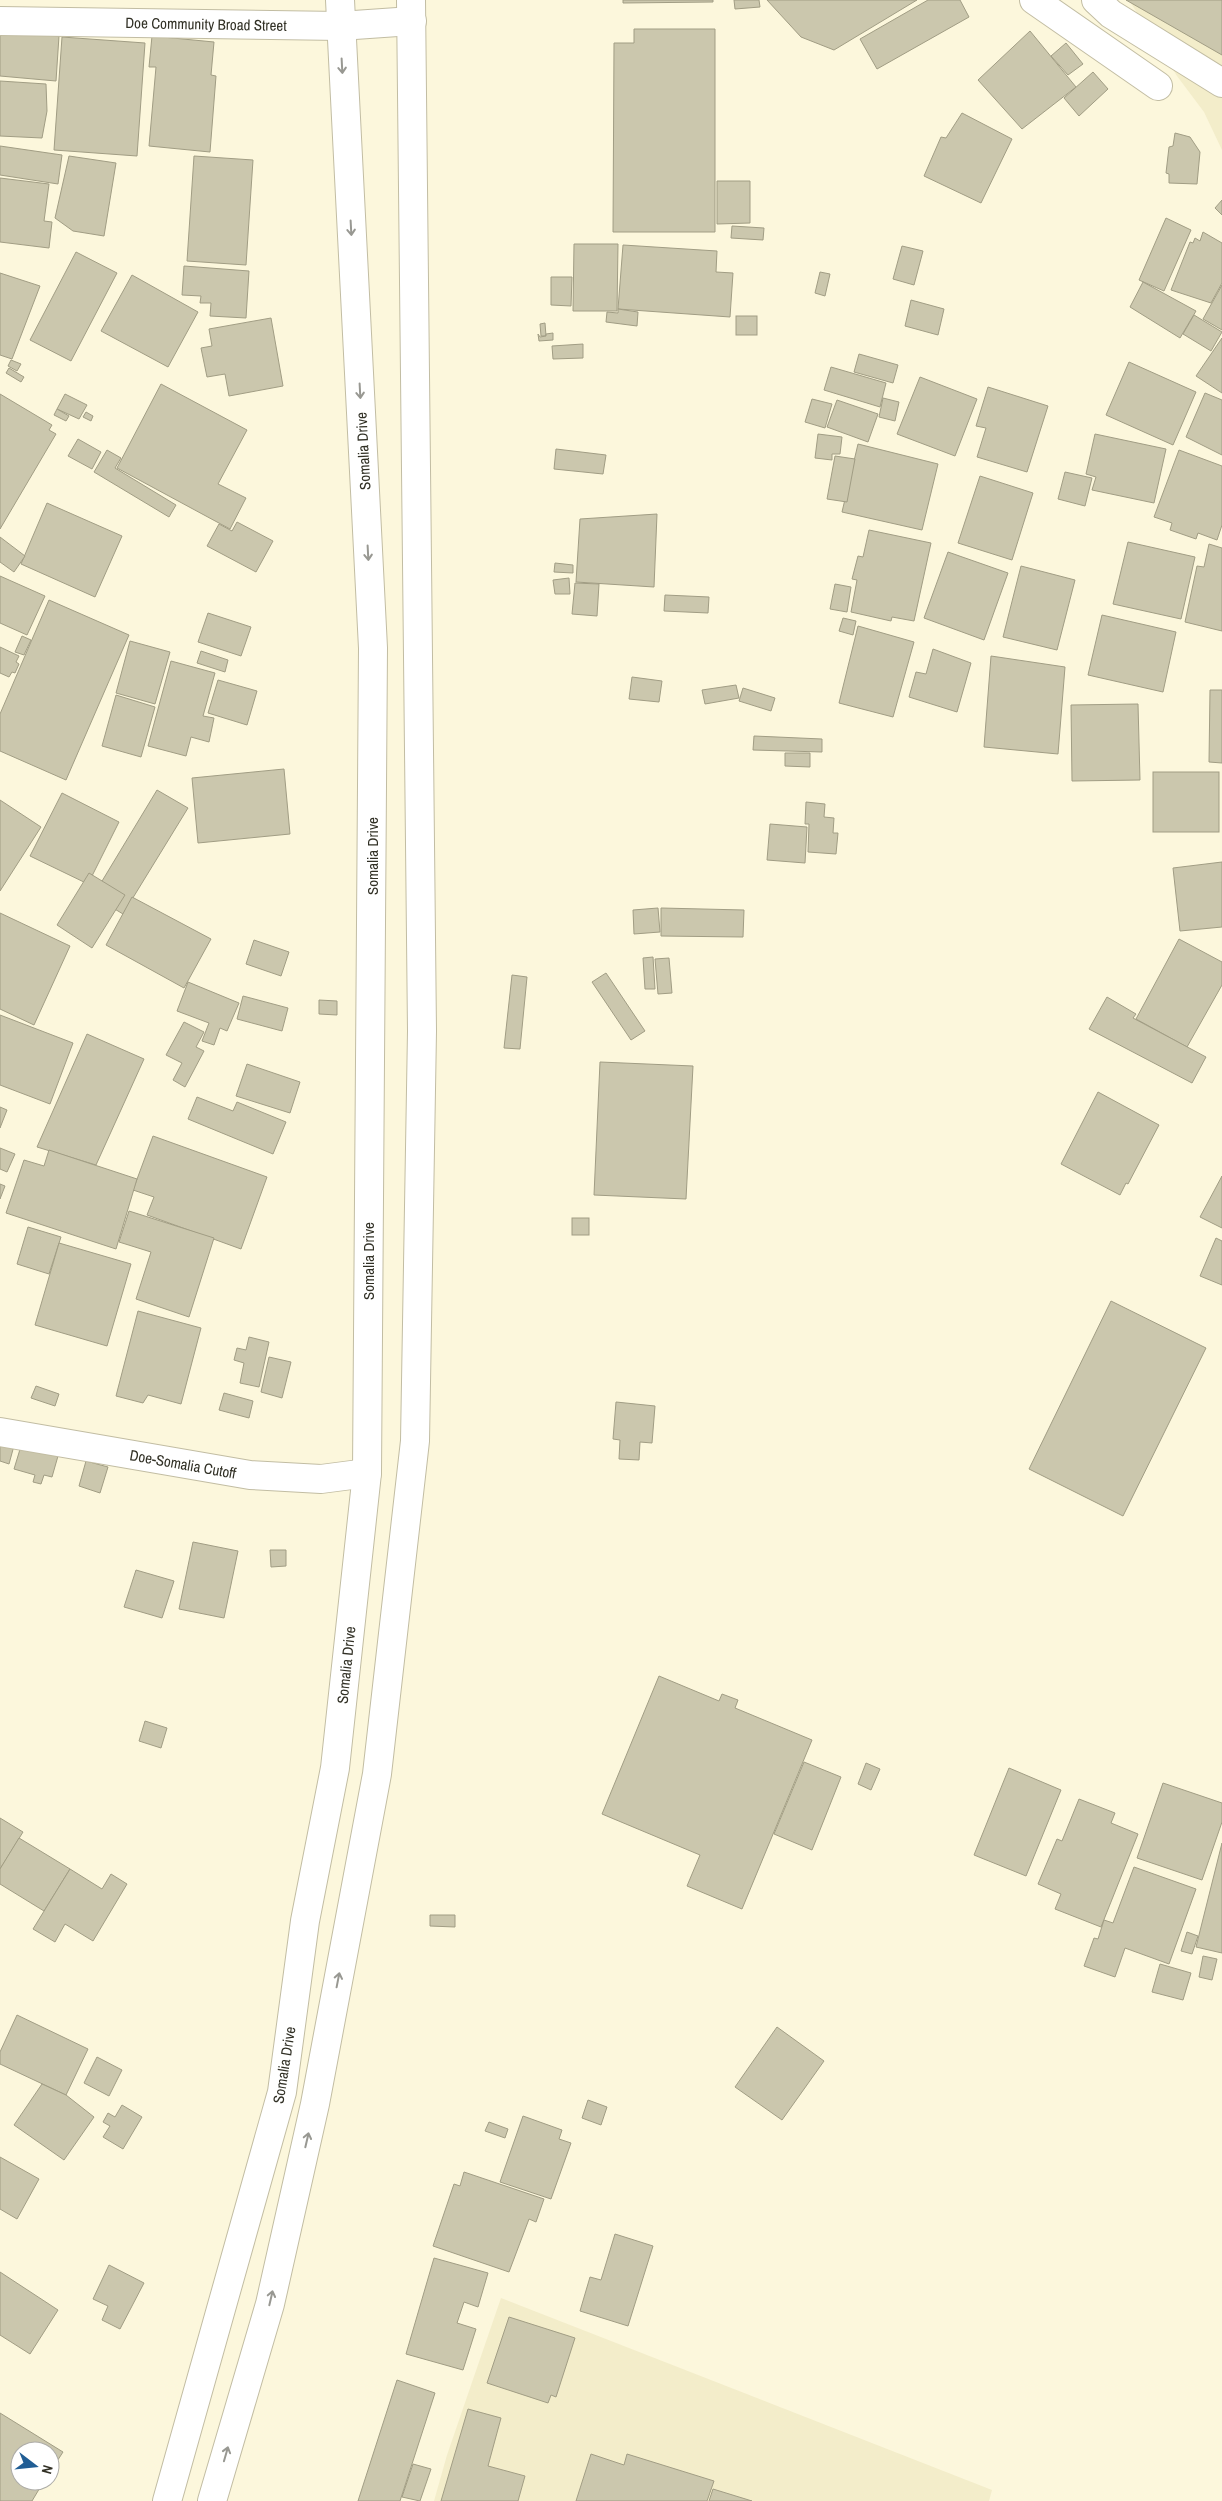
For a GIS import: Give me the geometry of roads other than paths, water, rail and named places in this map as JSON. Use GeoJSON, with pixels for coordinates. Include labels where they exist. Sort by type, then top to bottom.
{"type":"FeatureCollection","features":[{"type":"Feature","properties":{"kind":"main road"},"geometry":{"type":"LineString","coordinates":[[1034,0],[1158,86]]}},
{"type":"Feature","properties":{"kind":"main road"},"geometry":{"type":"LineString","coordinates":[[1096,0],[1111,14],[1222,83]]}},
{"type":"Feature","properties":{"kind":"main road"},"geometry":{"type":"LineString","coordinates":[[212,2501],[270,2304],[315,2104],[376,1774],[414,1441],[422,1031],[411,11]]}},
{"type":"Feature","properties":{"kind":"main road","name":"Doe Community Broad Street"},"geometry":{"type":"LineString","coordinates":[[0,21],[411,11]]}},
{"type":"Feature","properties":{"kind":"main road","name":"Somalia Drive"},"geometry":{"type":"LineString","coordinates":[[167,2501],[282,2092],[305,1921],[334,1768],[367,1473],[373,648],[340,13]]}},
{"type":"Feature","properties":{"kind":"main road","name":"Doe-Somalia Cutoff"},"geometry":{"type":"LineString","coordinates":[[0,1432],[250,1476],[321,1479],[367,1473]]}}]}
